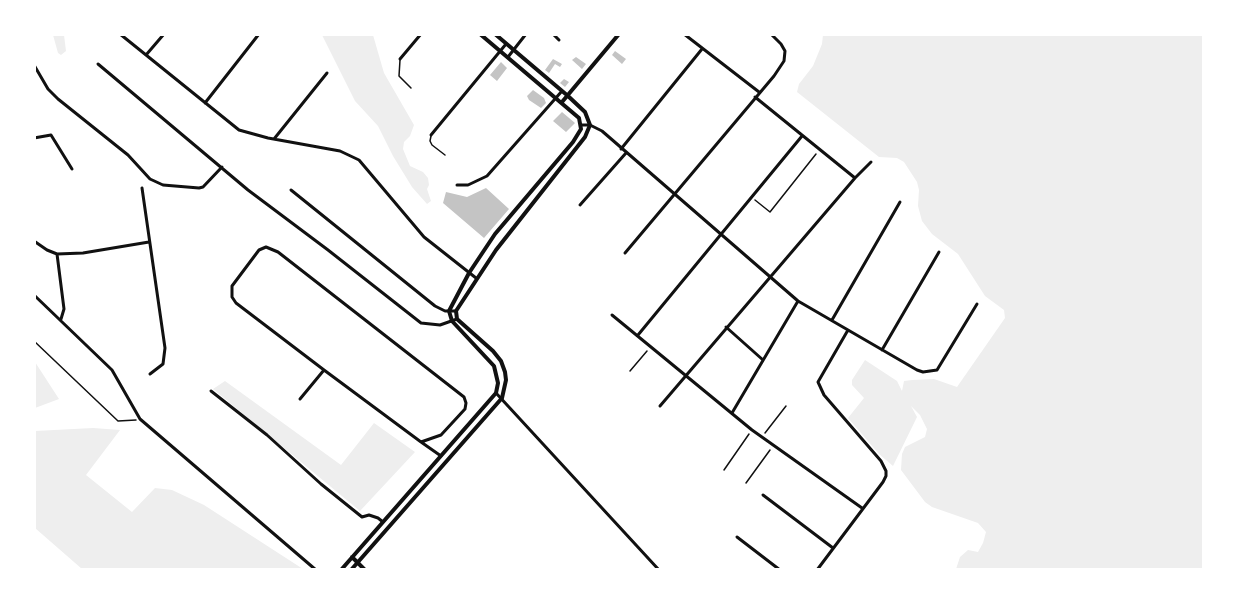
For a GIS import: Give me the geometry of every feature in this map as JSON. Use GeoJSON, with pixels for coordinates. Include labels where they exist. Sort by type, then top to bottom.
{"type":"FeatureCollection","features":[{"type":"Feature","properties":{"kind":"street"},"geometry":{"type":"LineString","coordinates":[[120,34],[239,130],[274,140],[340,151],[359,160],[424,237],[476,278]]}},
{"type":"Feature","properties":{"kind":"street"},"geometry":{"type":"LineString","coordinates":[[147,55],[164,34]]}},
{"type":"Feature","properties":{"kind":"street"},"geometry":{"type":"LineString","coordinates":[[205,103],[259,34]]}},
{"type":"Feature","properties":{"kind":"street"},"geometry":{"type":"LineString","coordinates":[[400,59],[421,34]]}},
{"type":"Feature","properties":{"kind":"street"},"geometry":{"type":"LineString","coordinates":[[480,34],[562,102],[579,118],[582,125]]}},
{"type":"Feature","properties":{"kind":"street"},"geometry":{"type":"LineString","coordinates":[[351,570],[502,398],[506,372],[501,361],[493,351],[457,320],[456,311],[509,232],[585,137],[590,125],[585,112],[495,34]]}},
{"type":"Feature","properties":{"kind":"street"},"geometry":{"type":"LineString","coordinates":[[508,57],[526,34]]}},
{"type":"Feature","properties":{"kind":"street"},"geometry":{"type":"LineString","coordinates":[[553,34],[559,40]]}},
{"type":"Feature","properties":{"kind":"street"},"geometry":{"type":"LineString","coordinates":[[562,102],[619,34]]}},
{"type":"Feature","properties":{"kind":"street"},"geometry":{"type":"LineString","coordinates":[[684,34],[759,92]]}},
{"type":"Feature","properties":{"kind":"street"},"geometry":{"type":"LineString","coordinates":[[625,253],[784,61],[785,51],[771,34]]}},
{"type":"Feature","properties":{"kind":"street"},"geometry":{"type":"LineString","coordinates":[[432,135],[506,44]]}},
{"type":"Feature","properties":{"kind":"street"},"geometry":{"type":"LineString","coordinates":[[621,149],[702,49]]}},
{"type":"Feature","properties":{"kind":"street"},"geometry":{"type":"LineString","coordinates":[[98,64],[248,190],[421,323],[440,325],[457,320]]}},
{"type":"Feature","properties":{"kind":"street"},"geometry":{"type":"LineString","coordinates":[[34,65],[48,88],[58,99],[128,156],[150,179],[163,185],[203,187],[222,167]]}},
{"type":"Feature","properties":{"kind":"street"},"geometry":{"type":"LineString","coordinates":[[274,140],[327,73]]}},
{"type":"Feature","properties":{"kind":"street"},"geometry":{"type":"LineString","coordinates":[[457,185],[468,184],[487,176],[562,91]]}},
{"type":"Feature","properties":{"kind":"street"},"geometry":{"type":"LineString","coordinates":[[755,97],[855,177]]}},
{"type":"Feature","properties":{"kind":"street"},"geometry":{"type":"LineString","coordinates":[[582,125],[590,125],[602,131],[798,301],[916,370],[934,372],[978,304]]}},
{"type":"Feature","properties":{"kind":"street"},"geometry":{"type":"LineString","coordinates":[[340,570],[496,393],[498,383],[494,366],[452,321],[449,311],[469,273],[495,234],[573,142],[582,125]]}},
{"type":"Feature","properties":{"kind":"street"},"geometry":{"type":"LineString","coordinates":[[34,138],[51,135],[72,169]]}},
{"type":"Feature","properties":{"kind":"street"},"geometry":{"type":"LineString","coordinates":[[638,335],[802,136]]}},
{"type":"Feature","properties":{"kind":"street"},"geometry":{"type":"LineString","coordinates":[[580,205],[626,153]]}},
{"type":"Feature","properties":{"kind":"street"},"geometry":{"type":"LineString","coordinates":[[660,406],[855,177],[871,162]]}},
{"type":"Feature","properties":{"kind":"street"},"geometry":{"type":"LineString","coordinates":[[142,188],[165,348],[163,364],[150,375]]}},
{"type":"Feature","properties":{"kind":"street"},"geometry":{"type":"LineString","coordinates":[[291,190],[435,306],[456,311]]}},
{"type":"Feature","properties":{"kind":"street"},"geometry":{"type":"LineString","coordinates":[[832,320],[900,202]]}},
{"type":"Feature","properties":{"kind":"street"},"geometry":{"type":"LineString","coordinates":[[34,241],[46,250],[57,254],[83,253],[149,242]]}},
{"type":"Feature","properties":{"kind":"street"},"geometry":{"type":"LineString","coordinates":[[421,442],[441,435],[465,409],[464,397],[278,252],[266,248],[259,250],[232,286],[232,297],[236,303],[324,370],[421,442],[441,456]]}},
{"type":"Feature","properties":{"kind":"street"},"geometry":{"type":"LineString","coordinates":[[882,350],[939,252]]}},
{"type":"Feature","properties":{"kind":"street"},"geometry":{"type":"LineString","coordinates":[[57,254],[64,309],[61,319]]}},
{"type":"Feature","properties":{"kind":"street"},"geometry":{"type":"LineString","coordinates":[[34,295],[112,370],[140,419],[316,570]]}},
{"type":"Feature","properties":{"kind":"street"},"geometry":{"type":"LineString","coordinates":[[732,413],[798,301]]}},
{"type":"Feature","properties":{"kind":"street"},"geometry":{"type":"LineString","coordinates":[[612,315],[752,430],[862,508]]}},
{"type":"Feature","properties":{"kind":"street"},"geometry":{"type":"LineString","coordinates":[[726,327],[763,360]]}},
{"type":"Feature","properties":{"kind":"street"},"geometry":{"type":"LineString","coordinates":[[817,570],[884,482],[886,471],[876,454],[824,395],[818,382],[848,330]]}},
{"type":"Feature","properties":{"kind":"street"},"geometry":{"type":"LineString","coordinates":[[300,399],[324,370]]}},
{"type":"Feature","properties":{"kind":"street"},"geometry":{"type":"LineString","coordinates":[[211,390],[362,517],[369,515],[383,522]]}},
{"type":"Feature","properties":{"kind":"street"},"geometry":{"type":"LineString","coordinates":[[496,393],[659,570]]}},
{"type":"Feature","properties":{"kind":"street"},"geometry":{"type":"LineString","coordinates":[[763,495],[833,548]]}},
{"type":"Feature","properties":{"kind":"street"},"geometry":{"type":"LineString","coordinates":[[737,537],[780,570]]}},
{"type":"Feature","properties":{"kind":"street"},"geometry":{"type":"LineString","coordinates":[[352,557],[365,570]]}},
{"type":"Feature","properties":{"kind":"lane"},"geometry":{"type":"LineString","coordinates":[[400,59],[399,76],[411,88]]}},
{"type":"Feature","properties":{"kind":"lane"},"geometry":{"type":"LineString","coordinates":[[432,135],[430,141],[432,145],[445,154]]}},
{"type":"Feature","properties":{"kind":"path"},"geometry":{"type":"LineString","coordinates":[[752,197],[770,213],[820,148]]}},
{"type":"Feature","properties":{"kind":"path"},"geometry":{"type":"LineString","coordinates":[[34,341],[118,422],[140,419]]}},
{"type":"Feature","properties":{"kind":"path"},"geometry":{"type":"LineString","coordinates":[[630,370],[652,346]]}},
{"type":"Feature","properties":{"kind":"path"},"geometry":{"type":"LineString","coordinates":[[762,436],[786,406]]}},
{"type":"Feature","properties":{"kind":"path"},"geometry":{"type":"LineString","coordinates":[[724,470],[752,430]]}},
{"type":"Feature","properties":{"kind":"path"},"geometry":{"type":"LineString","coordinates":[[746,483],[774,444]]}},
{"type":"Feature","properties":{"kind":"shaded area"},"geometry":{"type":"Polygon","coordinates":[[[53,35],[64,35],[66,51],[61,55],[58,53],[53,35]]]}},
{"type":"Feature","properties":{"kind":"shaded area"},"geometry":{"type":"Polygon","coordinates":[[[322,35],[373,35],[384,73],[414,125],[410,136],[404,142],[403,149],[410,166],[423,172],[428,178],[427,189],[431,201],[427,204],[412,187],[378,126],[355,101],[322,35]]]}},
{"type":"Feature","properties":{"kind":"shaded area"},"geometry":{"type":"Polygon","coordinates":[[[823,35],[1203,35],[1203,569],[956,569],[960,557],[968,550],[978,552],[986,532],[978,523],[932,507],[925,502],[901,470],[905,447],[925,437],[927,429],[920,415],[911,406],[917,417],[893,466],[879,454],[848,418],[864,398],[852,385],[852,380],[865,360],[897,381],[902,391],[904,381],[912,380],[934,379],[957,387],[1005,318],[1004,310],[985,296],[958,254],[932,234],[922,221],[918,206],[917,182],[904,162],[897,158],[879,157],[797,92],[799,84],[813,66],[822,44],[823,35]]]}},
{"type":"Feature","properties":{"kind":"shaded area"},"geometry":{"type":"Polygon","coordinates":[[[35,362],[59,399],[35,408],[35,362]]]}},
{"type":"Feature","properties":{"kind":"shaded area"},"geometry":{"type":"Polygon","coordinates":[[[225,381],[341,465],[374,423],[415,452],[360,511],[213,389],[225,381]]]}},
{"type":"Feature","properties":{"kind":"shaded area"},"geometry":{"type":"Polygon","coordinates":[[[93,428],[120,430],[86,475],[132,512],[155,488],[172,490],[204,505],[303,569],[82,569],[35,528],[35,431],[93,428]]]}},
{"type":"Feature","properties":{"kind":"building"},"geometry":{"type":"Polygon","coordinates":[[[615,51],[626,59],[622,64],[612,55],[615,51]]]}},
{"type":"Feature","properties":{"kind":"building"},"geometry":{"type":"Polygon","coordinates":[[[576,57],[586,64],[582,69],[572,60],[576,57]]]}},
{"type":"Feature","properties":{"kind":"building"},"geometry":{"type":"Polygon","coordinates":[[[553,59],[562,64],[560,67],[555,64],[549,73],[545,70],[553,59]]]}},
{"type":"Feature","properties":{"kind":"building"},"geometry":{"type":"Polygon","coordinates":[[[501,62],[507,68],[497,81],[490,75],[501,62]]]}},
{"type":"Feature","properties":{"kind":"building"},"geometry":{"type":"Polygon","coordinates":[[[564,79],[569,82],[565,87],[560,83],[564,79]]]}},
{"type":"Feature","properties":{"kind":"building"},"geometry":{"type":"Polygon","coordinates":[[[533,90],[544,98],[546,103],[541,108],[527,96],[533,90]]]}},
{"type":"Feature","properties":{"kind":"building"},"geometry":{"type":"Polygon","coordinates":[[[562,112],[575,123],[566,132],[553,121],[562,112]]]}},
{"type":"Feature","properties":{"kind":"building"},"geometry":{"type":"Polygon","coordinates":[[[486,188],[509,209],[484,238],[443,203],[446,192],[467,197],[486,188]]]}}]}
